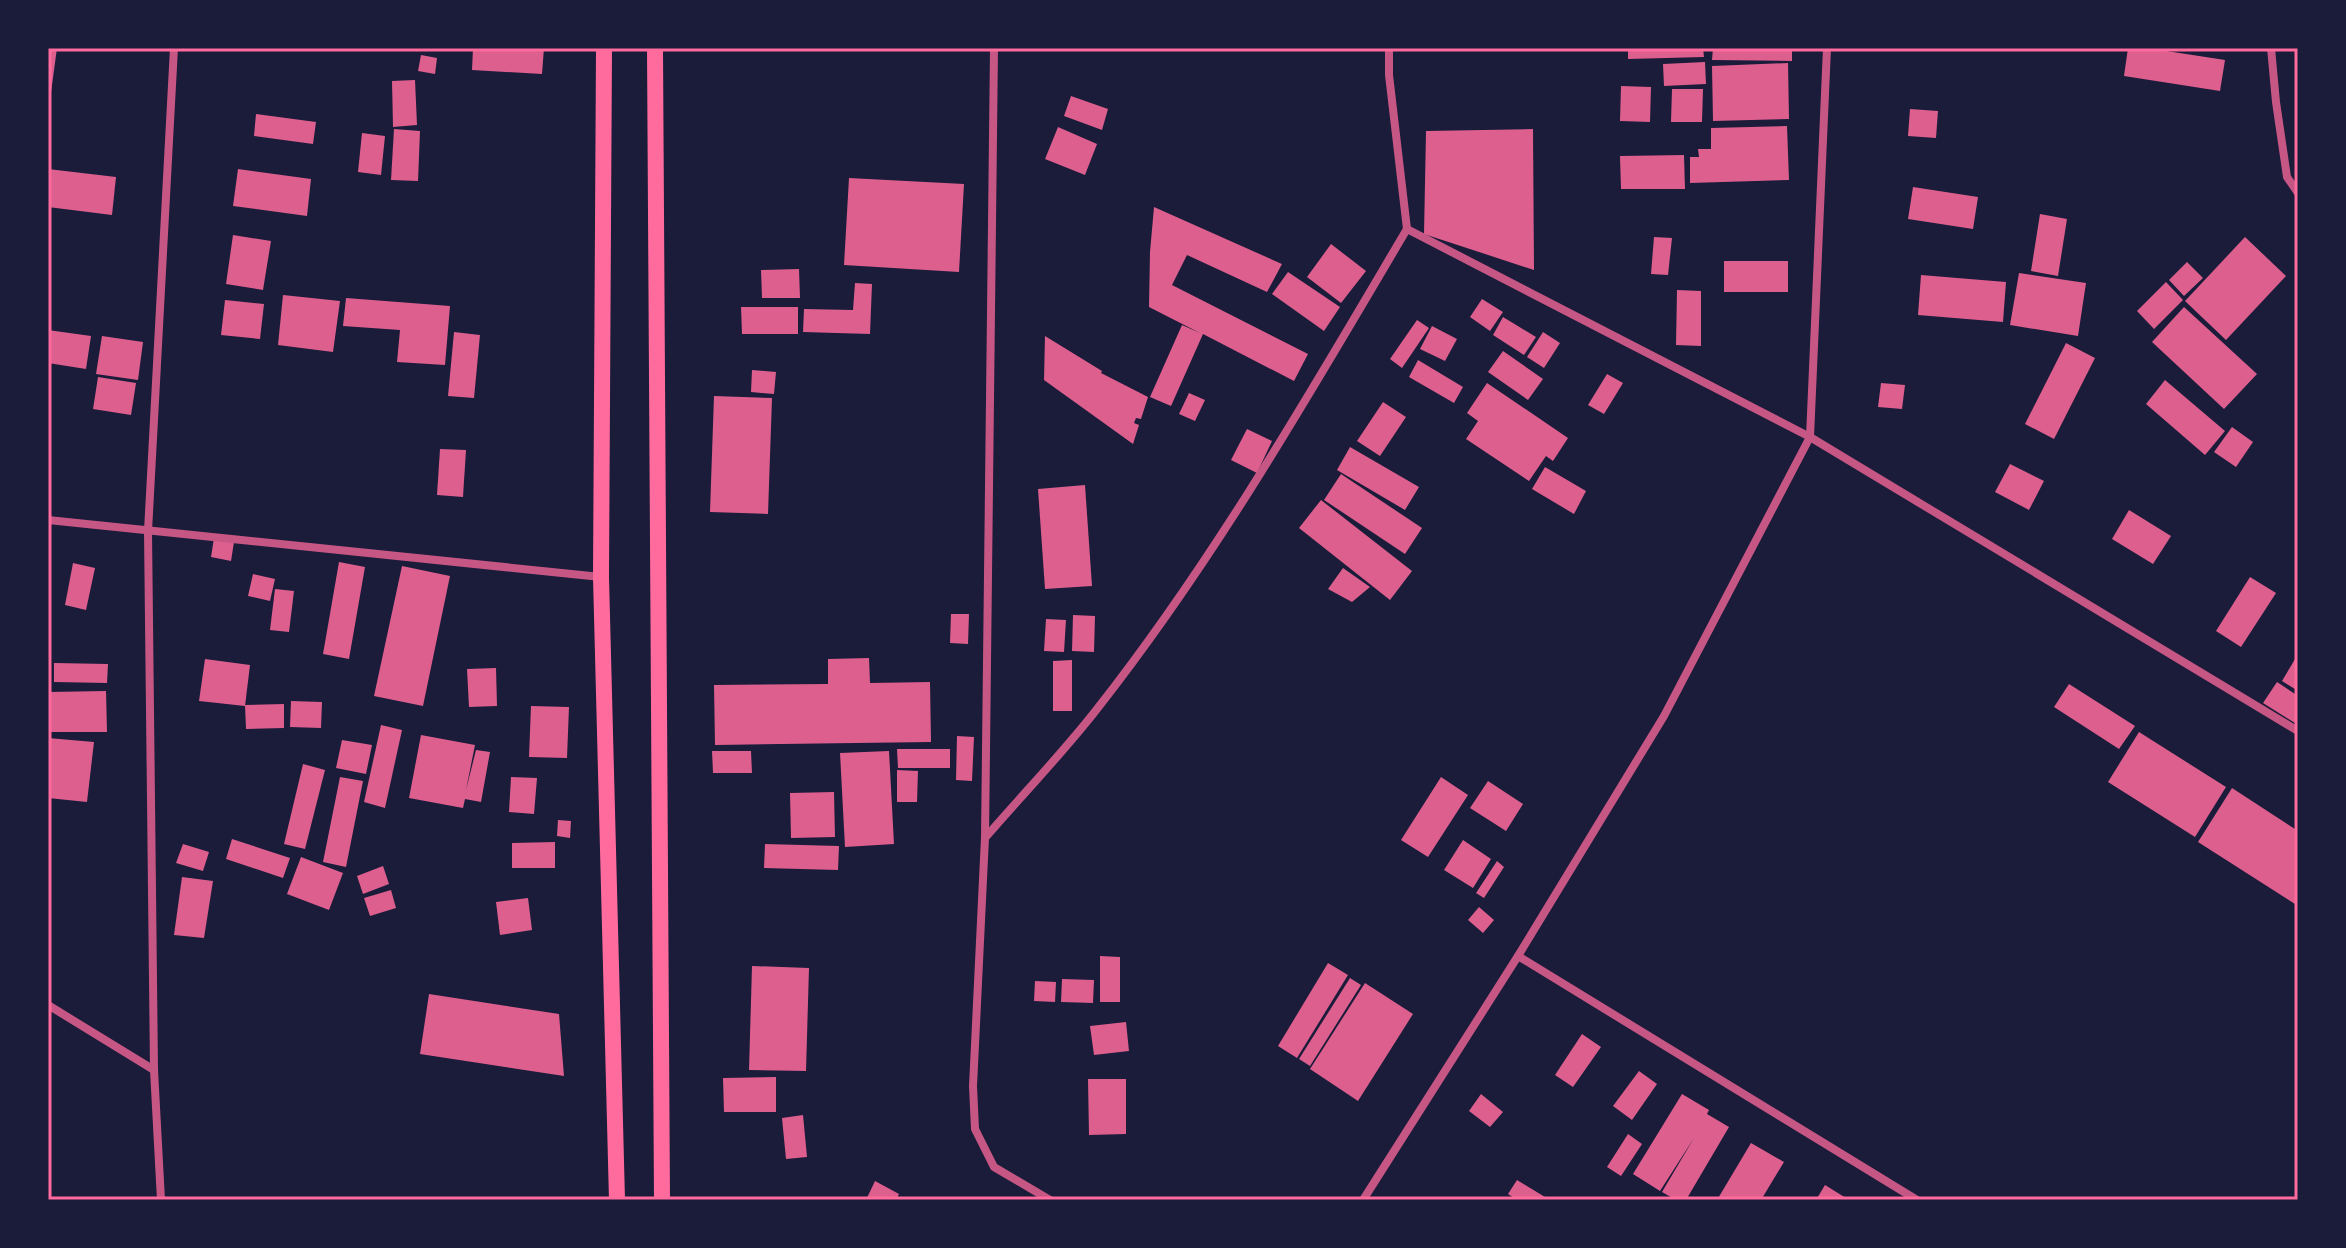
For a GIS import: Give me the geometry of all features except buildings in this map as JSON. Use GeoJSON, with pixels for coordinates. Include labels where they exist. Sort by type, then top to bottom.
{"type":"FeatureCollection","features":[{"type":"Feature","properties":{"kind":"main road"},"geometry":{"type":"LineString","coordinates":[[604,48],[601,577],[617,1200]]}},
{"type":"Feature","properties":{"kind":"main road"},"geometry":{"type":"LineString","coordinates":[[655,48],[662,1200]]}},
{"type":"Feature","properties":{"kind":"street"},"geometry":{"type":"LineString","coordinates":[[161,1200],[154,1070],[148,531],[174,48]]}},
{"type":"Feature","properties":{"kind":"street"},"geometry":{"type":"LineString","coordinates":[[994,48],[985,838],[973,1086],[975,1129],[994,1167],[1050,1200]]}},
{"type":"Feature","properties":{"kind":"street"},"geometry":{"type":"LineString","coordinates":[[985,838],[1096,710],[1229,524],[1407,229],[1389,75],[1389,48]]}},
{"type":"Feature","properties":{"kind":"street"},"geometry":{"type":"LineString","coordinates":[[1363,1200],[1518,956],[1671,704],[1810,437],[1827,48]]}},
{"type":"Feature","properties":{"kind":"street"},"geometry":{"type":"LineString","coordinates":[[2271,48],[2287,177],[2298,193]]}},
{"type":"Feature","properties":{"kind":"street"},"geometry":{"type":"LineString","coordinates":[[1407,229],[1810,437],[2298,731]]}},
{"type":"Feature","properties":{"kind":"street"},"geometry":{"type":"LineString","coordinates":[[48,520],[601,577]]}},
{"type":"Feature","properties":{"kind":"street"},"geometry":{"type":"LineString","coordinates":[[1518,956],[1917,1200]]}},
{"type":"Feature","properties":{"kind":"street"},"geometry":{"type":"LineString","coordinates":[[48,1005],[154,1070]]}}]}
